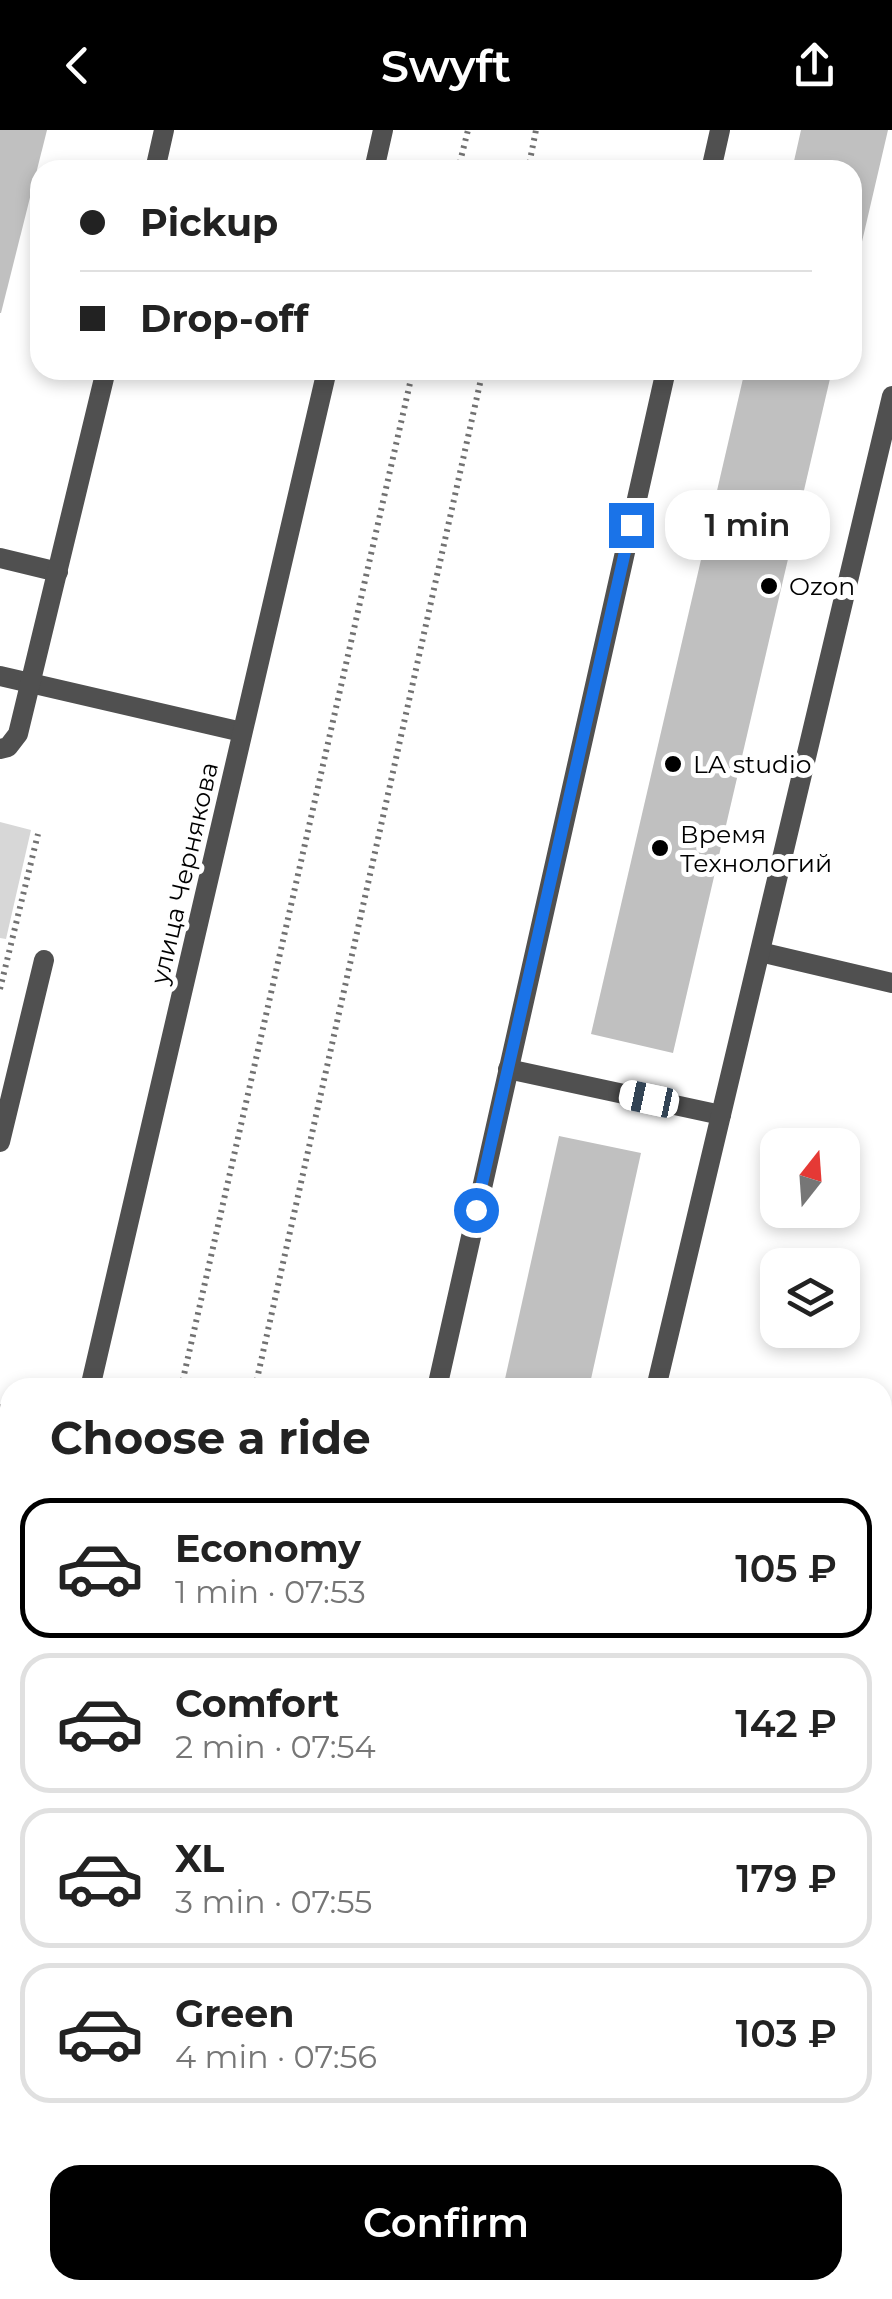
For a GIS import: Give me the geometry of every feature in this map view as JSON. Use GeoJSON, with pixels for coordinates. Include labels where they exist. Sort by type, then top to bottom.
{"type":"FeatureCollection","features":[{"type":"Feature","properties":{"kind":"street"},"geometry":{"type":"LineString","coordinates":[[156,160],[164,130]]}},
{"type":"Feature","properties":{"kind":"street"},"geometry":{"type":"LineString","coordinates":[[376,160],[383,130]]}},
{"type":"Feature","properties":{"kind":"street"},"geometry":{"type":"LineString","coordinates":[[713,160],[720,130]]}},
{"type":"Feature","properties":{"kind":"street"},"geometry":{"type":"LineString","coordinates":[[0,749],[8,747],[18,734],[104,380]]}},
{"type":"Feature","properties":{"kind":"street","name":"улица Чернякова"},"geometry":{"type":"LineString","coordinates":[[92,1378],[325,380]]}},
{"type":"Feature","properties":{"kind":"street"},"geometry":{"type":"LineString","coordinates":[[439,1378],[664,380]]}},
{"type":"Feature","properties":{"kind":"street"},"geometry":{"type":"LineString","coordinates":[[658,1378],[892,396]]}},
{"type":"Feature","properties":{"kind":"street"},"geometry":{"type":"LineString","coordinates":[[0,558],[58,572]]}},
{"type":"Feature","properties":{"kind":"street"},"geometry":{"type":"LineString","coordinates":[[0,676],[242,732]]}},
{"type":"Feature","properties":{"kind":"street"},"geometry":{"type":"LineString","coordinates":[[760,952],[892,983]]}},
{"type":"Feature","properties":{"kind":"street"},"geometry":{"type":"LineString","coordinates":[[0,1142],[44,960]]}},
{"type":"Feature","properties":{"kind":"street"},"geometry":{"type":"LineString","coordinates":[[508,1069],[721,1115]]}},
{"type":"Feature","properties":{"kind":"path"},"geometry":{"type":"LineString","coordinates":[[460,160],[468,130]]}},
{"type":"Feature","properties":{"kind":"path"},"geometry":{"type":"LineString","coordinates":[[530,160],[536,130]]}},
{"type":"Feature","properties":{"kind":"path"},"geometry":{"type":"LineString","coordinates":[[183,1378],[411,380]]}},
{"type":"Feature","properties":{"kind":"path"},"geometry":{"type":"LineString","coordinates":[[258,1378],[481,380]]}},
{"type":"Feature","properties":{"kind":"path"},"geometry":{"type":"LineString","coordinates":[[0,990],[38,834]]}},
{"type":"Feature","properties":{"kind":"shaded area"},"geometry":{"type":"Polygon","coordinates":[[[0,822],[31,830],[6,939],[0,938],[0,822]]]}},
{"type":"Feature","properties":{"kind":"building"},"geometry":{"type":"Polygon","coordinates":[[[0,130],[47,130],[39,160],[30,160],[30,198],[0,313],[0,130]]]}},
{"type":"Feature","properties":{"kind":"building"},"geometry":{"type":"Polygon","coordinates":[[[801,130],[888,130],[862,242],[862,160],[794,160],[801,130]]]}},
{"type":"Feature","properties":{"kind":"building"},"geometry":{"type":"Polygon","coordinates":[[[743,380],[830,380],[673,1053],[591,1034],[743,380]]]}},
{"type":"Feature","properties":{"kind":"building"},"geometry":{"type":"Polygon","coordinates":[[[559,1136],[641,1153],[591,1378],[505,1378],[559,1136]]]}},
{"type":"Feature","properties":{"kind":"place","name":"Ozon"},"geometry":{"type":"Point","coordinates":[769,586]}},
{"type":"Feature","properties":{"kind":"place","name":"LА studio"},"geometry":{"type":"Point","coordinates":[673,764]}},
{"type":"Feature","properties":{"kind":"place","name":"Время Технологий"},"geometry":{"type":"Point","coordinates":[660,848]}},
{"type":"Feature","properties":{"kind":"route"},"geometry":{"type":"LineString","coordinates":[[476,1210],[631,525]]}}]}
